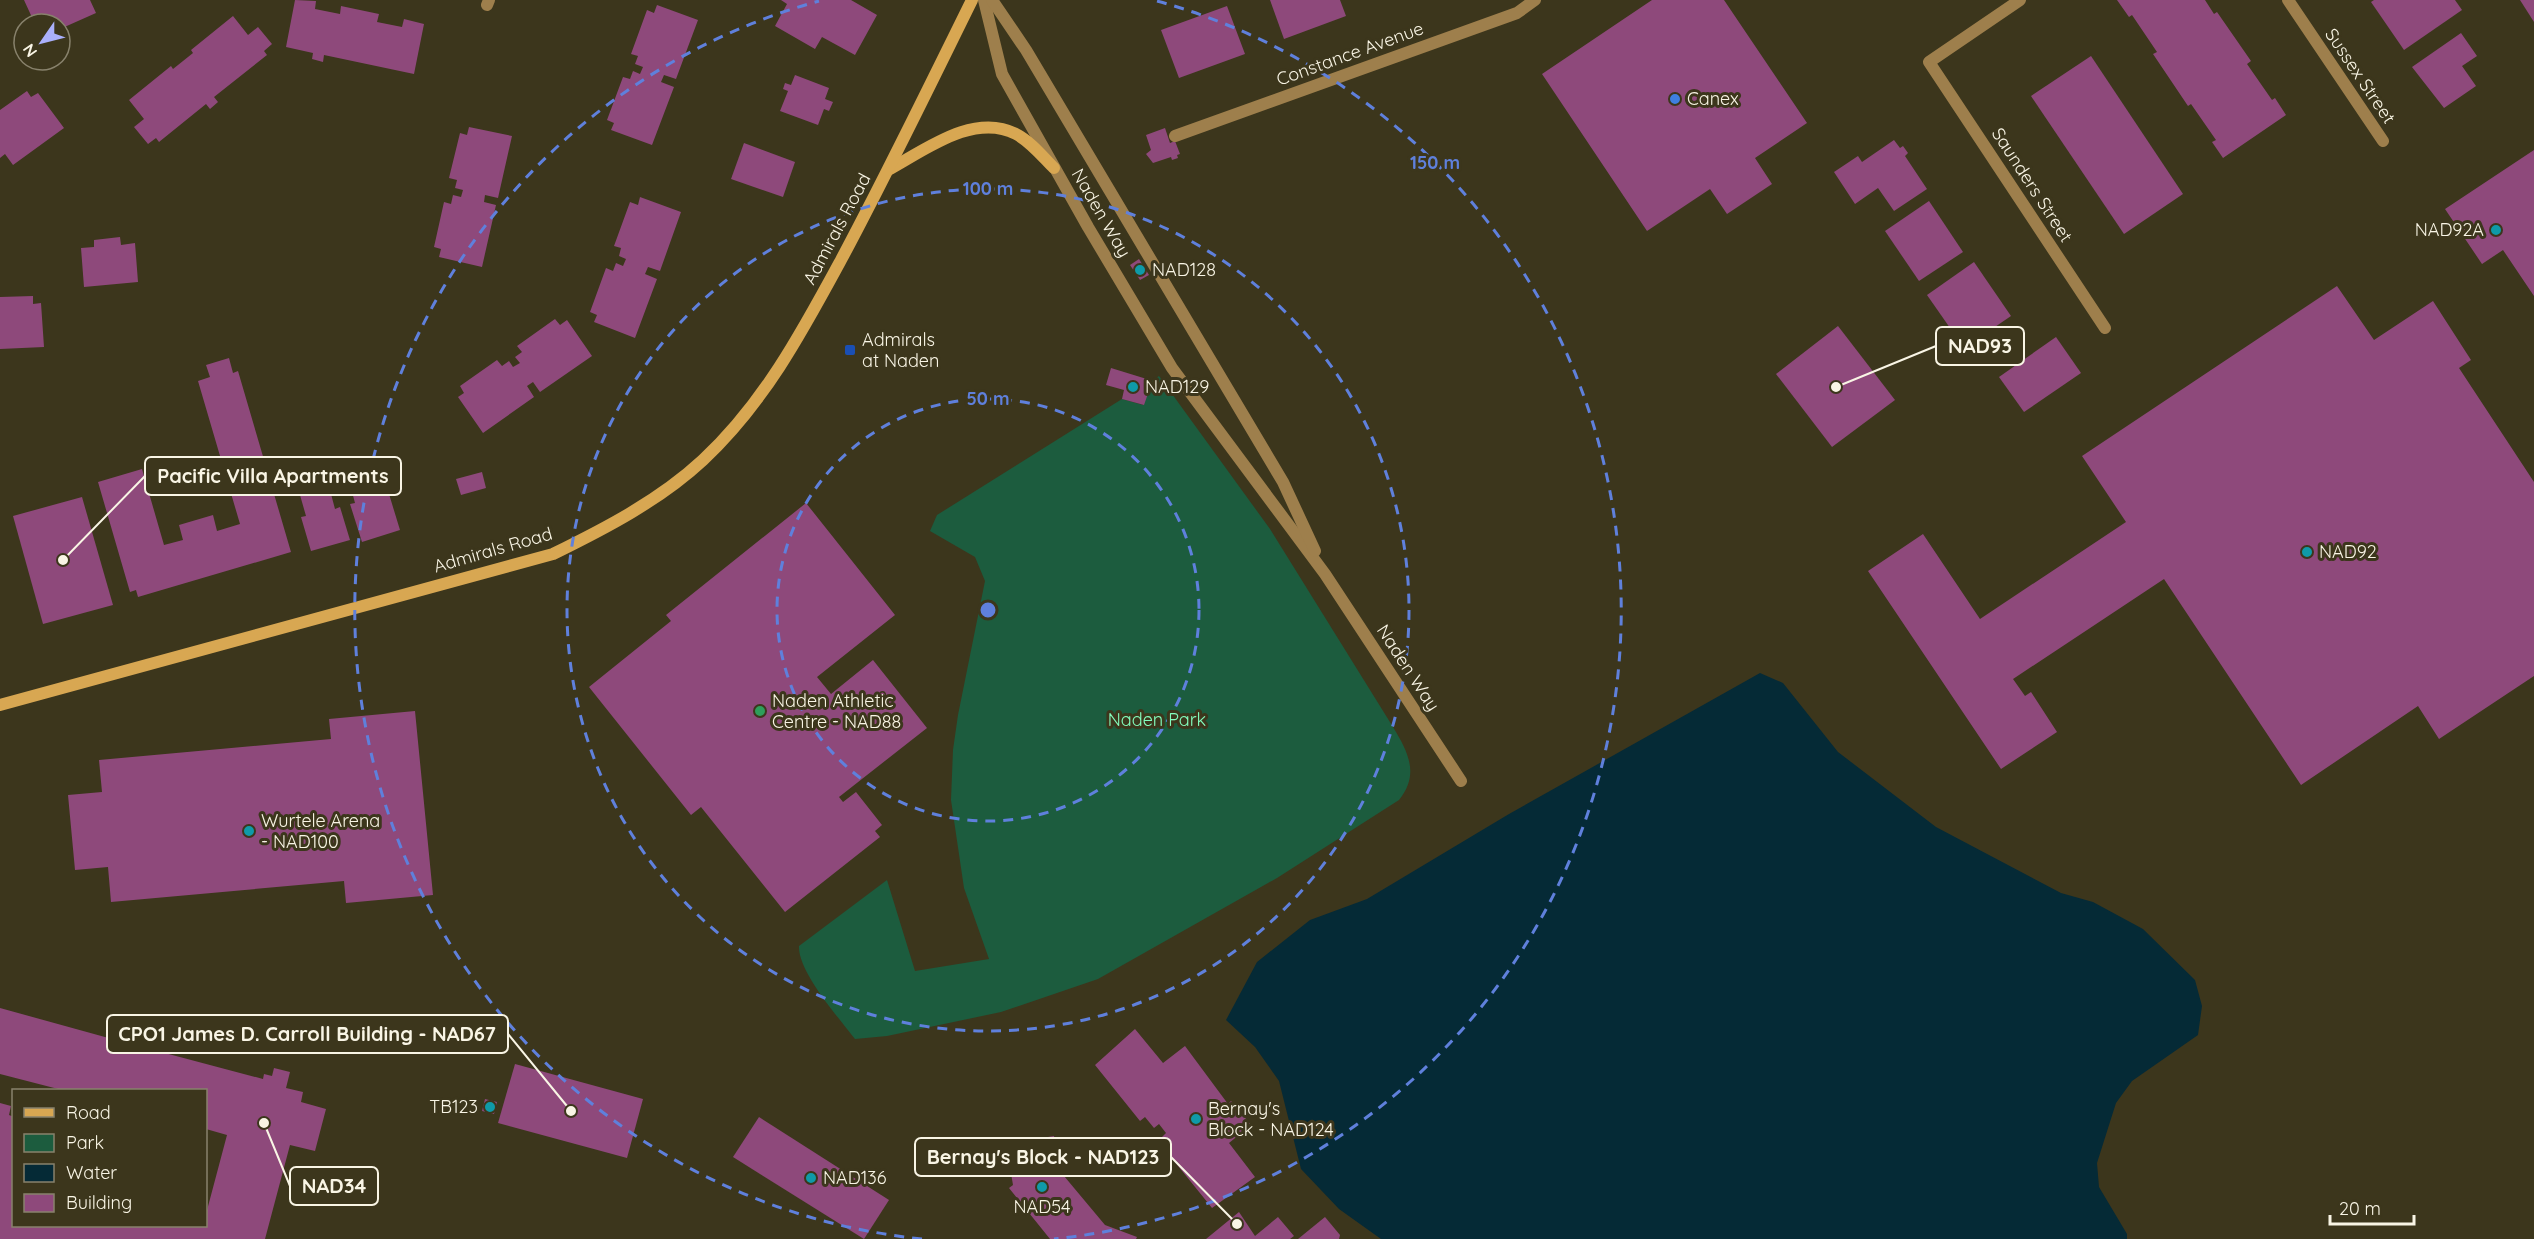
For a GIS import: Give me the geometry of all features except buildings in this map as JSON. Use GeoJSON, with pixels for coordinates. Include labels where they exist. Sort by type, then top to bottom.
{"type":"FeatureCollection","features":[{"type":"Feature","properties":{"kind":"main road","name":"Admirals Road"},"geometry":{"type":"LineString","coordinates":[[0,705],[553,554],[601,531],[651,500],[702,460],[753,405],[788,357],[890,169],[972,0]]}},
{"type":"Feature","properties":{"kind":"main road"},"geometry":{"type":"LineString","coordinates":[[890,169],[958,132],[993,127],[1016,134],[1054,168]]}},
{"type":"Feature","properties":{"kind":"street","name":"Naden Way"},"geometry":{"type":"LineString","coordinates":[[984,0],[1002,74],[1054,168],[1172,368],[1325,574],[1461,781]]}},
{"type":"Feature","properties":{"kind":"street","name":"Naden Way"},"geometry":{"type":"LineString","coordinates":[[992,0],[1026,50],[1283,482],[1325,574]]}},
{"type":"Feature","properties":{"kind":"street","name":"Constance Avenue"},"geometry":{"type":"LineString","coordinates":[[1175,136],[1517,13],[1535,0]]}},
{"type":"Feature","properties":{"kind":"street","name":"Saunders Street"},"geometry":{"type":"LineString","coordinates":[[2020,0],[1929,63],[2105,328]]}},
{"type":"Feature","properties":{"kind":"street","name":"Sussex Street"},"geometry":{"type":"LineString","coordinates":[[2288,0],[2383,141]]}},
{"type":"Feature","properties":{"kind":"green space","name":"Naden Park"},"geometry":{"type":"Polygon","coordinates":[[[1159,376],[1270,529],[1393,727],[1410,763],[1409,781],[1405,790],[1399,800],[1277,878],[1098,979],[1001,1012],[887,1036],[855,1039],[812,981],[800,957],[799,946],[887,880],[915,971],[989,959],[964,888],[951,800],[953,750],[958,715],[985,581],[975,557],[930,531],[937,515],[1122,399],[1143,405],[1151,385],[1149,383],[1159,376]]]}},
{"type":"Feature","properties":{"kind":"water"},"geometry":{"type":"Polygon","coordinates":[[[1760,673],[1783,683],[1838,752],[1936,827],[2061,893],[2093,902],[2143,929],[2195,980],[2202,1006],[2198,1035],[2132,1081],[2116,1103],[2097,1163],[2099,1187],[2127,1234],[2127,1239],[1381,1239],[1339,1209],[1301,1169],[1279,1081],[1255,1047],[1226,1020],[1257,962],[1310,920],[1367,899],[1509,814],[1760,673]]]}},
{"type":"Feature","properties":{"kind":"place","name":"Canex"},"geometry":{"type":"Point","coordinates":[1675,99]}},
{"type":"Feature","properties":{"kind":"place","name":"NAD92A"},"geometry":{"type":"Point","coordinates":[2496,230]}},
{"type":"Feature","properties":{"kind":"place","name":"NAD128"},"geometry":{"type":"Point","coordinates":[1140,270]}},
{"type":"Feature","properties":{"kind":"place","name":"Admirals at Naden"},"geometry":{"type":"Point","coordinates":[850,350]}},
{"type":"Feature","properties":{"kind":"place","name":"NAD129"},"geometry":{"type":"Point","coordinates":[1133,387]}},
{"type":"Feature","properties":{"kind":"place","name":"NAD93"},"geometry":{"type":"Point","coordinates":[1836,387]}},
{"type":"Feature","properties":{"kind":"place","name":"NAD92"},"geometry":{"type":"Point","coordinates":[2307,552]}},
{"type":"Feature","properties":{"kind":"place","name":"Pacific Villa Apartments"},"geometry":{"type":"Point","coordinates":[63,560]}},
{"type":"Feature","properties":{"kind":"place","name":"Naden Athletic Centre - NAD88"},"geometry":{"type":"Point","coordinates":[760,711]}},
{"type":"Feature","properties":{"kind":"place","name":"Wurtele Arena - NAD100"},"geometry":{"type":"Point","coordinates":[249,831]}},
{"type":"Feature","properties":{"kind":"place","name":"TB123"},"geometry":{"type":"Point","coordinates":[490,1107]}},
{"type":"Feature","properties":{"kind":"place","name":"CPO1 James D. Carroll Building - NAD67"},"geometry":{"type":"Point","coordinates":[571,1111]}},
{"type":"Feature","properties":{"kind":"place","name":"Bernay's Block - NAD124"},"geometry":{"type":"Point","coordinates":[1196,1119]}},
{"type":"Feature","properties":{"kind":"place","name":"NAD34"},"geometry":{"type":"Point","coordinates":[264,1123]}},
{"type":"Feature","properties":{"kind":"place","name":"NAD136"},"geometry":{"type":"Point","coordinates":[811,1178]}},
{"type":"Feature","properties":{"kind":"place","name":"NAD54"},"geometry":{"type":"Point","coordinates":[1042,1187]}},
{"type":"Feature","properties":{"kind":"place","name":"Bernay's Block - NAD123"},"geometry":{"type":"Point","coordinates":[1237,1224]}}]}
